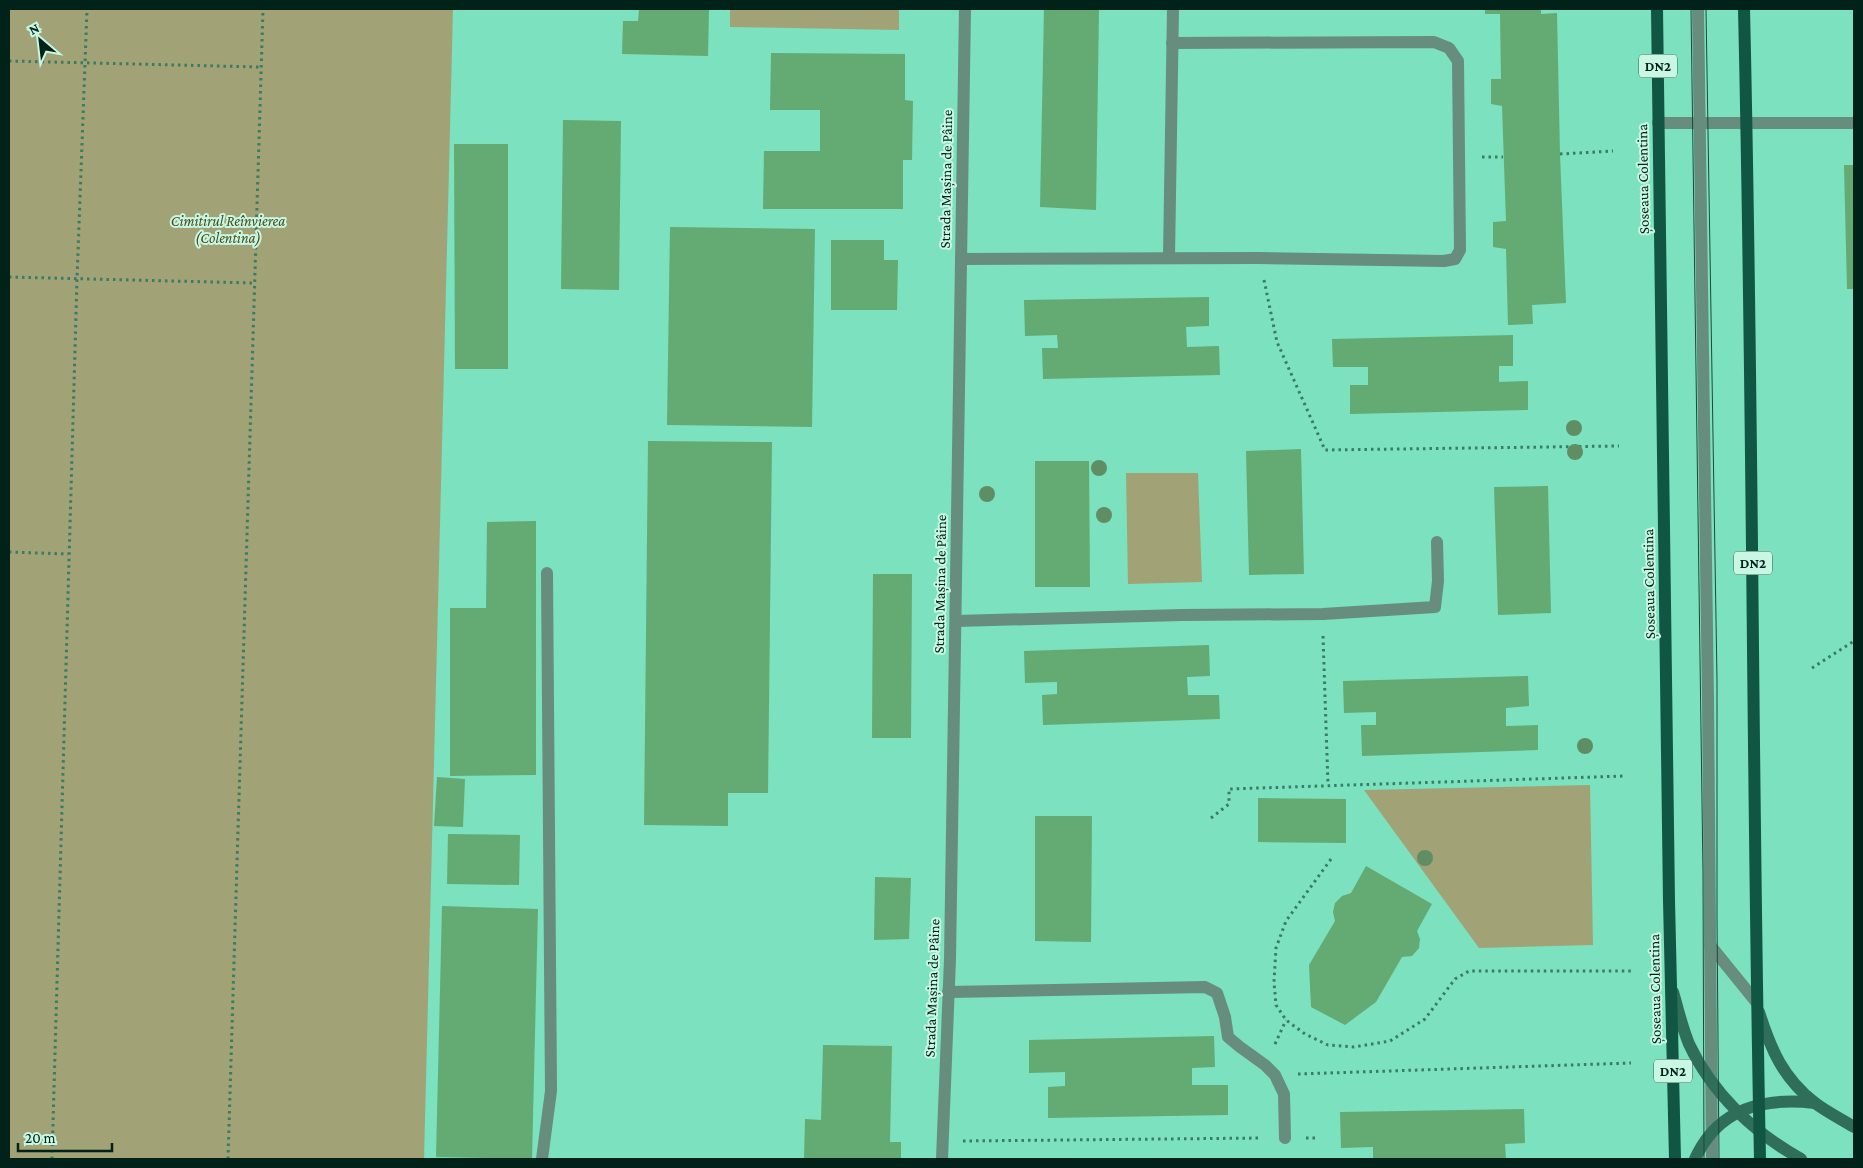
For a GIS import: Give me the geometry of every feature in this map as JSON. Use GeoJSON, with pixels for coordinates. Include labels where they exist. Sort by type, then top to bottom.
{"type":"FeatureCollection","features":[{"type":"Feature","properties":{"kind":"main road","name":"Șoseaua Colentina"},"geometry":{"type":"LineString","coordinates":[[1657,9],[1675,1159]]}},
{"type":"Feature","properties":{"kind":"main road","name":"DN2"},"geometry":{"type":"LineString","coordinates":[[1744,9],[1752,438],[1760,1159]]}},
{"type":"Feature","properties":{"kind":"main road"},"geometry":{"type":"LineString","coordinates":[[1671,982],[1686,1036],[1696,1057],[1711,1079],[1738,1112],[1760,1132],[1801,1159]]}},
{"type":"Feature","properties":{"kind":"main road"},"geometry":{"type":"LineString","coordinates":[[1757,1003],[1767,1038],[1784,1072],[1815,1103],[1854,1127]]}},
{"type":"Feature","properties":{"kind":"main road"},"geometry":{"type":"LineString","coordinates":[[1695,1159],[1718,1124],[1738,1112],[1759,1104],[1782,1101],[1815,1103]]}},
{"type":"Feature","properties":{"kind":"street","name":"Strada Mașina de Pâine"},"geometry":{"type":"LineString","coordinates":[[942,1159],[948,992],[956,621],[965,9]]}},
{"type":"Feature","properties":{"kind":"street"},"geometry":{"type":"LineString","coordinates":[[1169,257],[1173,9]]}},
{"type":"Feature","properties":{"kind":"street"},"geometry":{"type":"LineString","coordinates":[[1698,9],[1712,1159]]}},
{"type":"Feature","properties":{"kind":"street"},"geometry":{"type":"LineString","coordinates":[[961,259],[1169,257],[1437,261],[1454,259],[1460,250],[1458,61],[1449,48],[1434,42],[1172,43]]}},
{"type":"Feature","properties":{"kind":"street"},"geometry":{"type":"LineString","coordinates":[[1658,123],[1854,123]]}},
{"type":"Feature","properties":{"kind":"street"},"geometry":{"type":"LineString","coordinates":[[956,621],[1182,615],[1323,614],[1435,607],[1438,581],[1437,542]]}},
{"type":"Feature","properties":{"kind":"street"},"geometry":{"type":"LineString","coordinates":[[542,1159],[551,1091],[547,573]]}},
{"type":"Feature","properties":{"kind":"street"},"geometry":{"type":"LineString","coordinates":[[1710,945],[1757,1003]]}},
{"type":"Feature","properties":{"kind":"street"},"geometry":{"type":"LineString","coordinates":[[948,992],[1205,987],[1217,993],[1225,1017],[1228,1036],[1275,1075],[1284,1094],[1285,1138]]}},
{"type":"Feature","properties":{"kind":"path"},"geometry":{"type":"LineString","coordinates":[[52,1159],[76,279],[87,9]]}},
{"type":"Feature","properties":{"kind":"path"},"geometry":{"type":"LineString","coordinates":[[228,1159],[263,9]]}},
{"type":"Feature","properties":{"kind":"path"},"geometry":{"type":"LineString","coordinates":[[9,61],[260,66]]}},
{"type":"Feature","properties":{"kind":"path"},"geometry":{"type":"LineString","coordinates":[[1560,154],[1613,152]]}},
{"type":"Feature","properties":{"kind":"path"},"geometry":{"type":"LineString","coordinates":[[1259,258],[1277,342],[1325,450],[1619,446]]}},
{"type":"Feature","properties":{"kind":"path"},"geometry":{"type":"LineString","coordinates":[[9,277],[254,283]]}},
{"type":"Feature","properties":{"kind":"path"},"geometry":{"type":"LineString","coordinates":[[9,552],[68,554]]}},
{"type":"Feature","properties":{"kind":"path"},"geometry":{"type":"LineString","coordinates":[[1323,614],[1328,785]]}},
{"type":"Feature","properties":{"kind":"path"},"geometry":{"type":"LineString","coordinates":[[1812,668],[1854,641]]}},
{"type":"Feature","properties":{"kind":"path"},"geometry":{"type":"LineString","coordinates":[[1211,818],[1229,804],[1229,789],[1625,776]]}},
{"type":"Feature","properties":{"kind":"path"},"geometry":{"type":"LineString","coordinates":[[1331,860],[1286,921],[1276,948],[1274,982],[1276,1005],[1286,1020],[1305,1034],[1328,1045],[1354,1047],[1390,1041],[1425,1019],[1455,979],[1469,971],[1632,971]]}},
{"type":"Feature","properties":{"kind":"path"},"geometry":{"type":"LineString","coordinates":[[1275,1075],[1631,1063]]}},
{"type":"Feature","properties":{"kind":"path"},"geometry":{"type":"LineString","coordinates":[[943,1141],[1319,1138]]}},
{"type":"Feature","properties":{"kind":"green space","name":"Cimitirul Reînvierea (Colentina)"},"geometry":{"type":"Polygon","coordinates":[[[9,9],[453,9],[424,1159],[9,1159],[9,9]]]}},
{"type":"Feature","properties":{"kind":"green space"},"geometry":{"type":"Polygon","coordinates":[[[730,9],[899,9],[899,30],[730,27],[730,9]]]}},
{"type":"Feature","properties":{"kind":"green space"},"geometry":{"type":"Polygon","coordinates":[[[1126,473],[1198,473],[1202,582],[1128,584],[1126,473]]]}},
{"type":"Feature","properties":{"kind":"green space"},"geometry":{"type":"Polygon","coordinates":[[[1590,785],[1593,945],[1479,948],[1364,790],[1590,785]]]}},
{"type":"Feature","properties":{"kind":"building"},"geometry":{"type":"Polygon","coordinates":[[[639,9],[709,9],[708,56],[622,54],[623,21],[638,21],[639,9]]]}},
{"type":"Feature","properties":{"kind":"building"},"geometry":{"type":"Polygon","coordinates":[[[1044,9],[1099,9],[1096,210],[1040,207],[1044,9]]]}},
{"type":"Feature","properties":{"kind":"building"},"geometry":{"type":"Polygon","coordinates":[[[1485,9],[1541,9],[1541,14],[1557,13],[1566,303],[1532,305],[1533,324],[1508,325],[1506,249],[1493,247],[1493,222],[1506,221],[1502,106],[1491,104],[1491,79],[1501,79],[1500,14],[1485,14],[1485,9]]]}},
{"type":"Feature","properties":{"kind":"building"},"geometry":{"type":"Polygon","coordinates":[[[771,53],[905,54],[905,100],[913,101],[912,160],[903,160],[903,209],[763,209],[764,151],[820,151],[820,110],[770,110],[771,53]]]}},
{"type":"Feature","properties":{"kind":"building"},"geometry":{"type":"Polygon","coordinates":[[[563,120],[621,121],[619,290],[561,289],[563,120]]]}},
{"type":"Feature","properties":{"kind":"building"},"geometry":{"type":"Polygon","coordinates":[[[454,144],[508,144],[508,369],[455,369],[454,144]]]}},
{"type":"Feature","properties":{"kind":"building"},"geometry":{"type":"Polygon","coordinates":[[[1844,165],[1854,165],[1854,289],[1847,289],[1844,165]]]}},
{"type":"Feature","properties":{"kind":"building"},"geometry":{"type":"Polygon","coordinates":[[[670,227],[815,229],[812,427],[667,425],[670,227]]]}},
{"type":"Feature","properties":{"kind":"building"},"geometry":{"type":"Polygon","coordinates":[[[831,240],[884,240],[884,260],[898,260],[897,310],[831,310],[831,240]]]}},
{"type":"Feature","properties":{"kind":"building"},"geometry":{"type":"Polygon","coordinates":[[[1209,297],[1209,326],[1186,327],[1187,347],[1219,346],[1220,375],[1043,379],[1042,348],[1058,348],[1057,335],[1025,336],[1024,300],[1209,297]]]}},
{"type":"Feature","properties":{"kind":"building"},"geometry":{"type":"Polygon","coordinates":[[[1513,335],[1513,366],[1499,366],[1499,382],[1528,381],[1528,410],[1350,414],[1350,385],[1368,385],[1368,367],[1333,367],[1332,339],[1513,335]]]}},
{"type":"Feature","properties":{"kind":"building"},"geometry":{"type":"Polygon","coordinates":[[[648,441],[772,442],[768,793],[728,793],[728,826],[644,825],[648,441]]]}},
{"type":"Feature","properties":{"kind":"building"},"geometry":{"type":"Polygon","coordinates":[[[1301,449],[1304,574],[1249,575],[1246,451],[1301,449]]]}},
{"type":"Feature","properties":{"kind":"building"},"geometry":{"type":"Polygon","coordinates":[[[1035,461],[1089,461],[1090,587],[1035,587],[1035,461]]]}},
{"type":"Feature","properties":{"kind":"building"},"geometry":{"type":"Polygon","coordinates":[[[1548,486],[1551,613],[1498,615],[1494,487],[1548,486]]]}},
{"type":"Feature","properties":{"kind":"building"},"geometry":{"type":"Polygon","coordinates":[[[536,521],[536,775],[450,776],[450,608],[486,608],[487,522],[536,521]]]}},
{"type":"Feature","properties":{"kind":"building"},"geometry":{"type":"Polygon","coordinates":[[[873,574],[912,574],[911,738],[872,738],[873,574]]]}},
{"type":"Feature","properties":{"kind":"building"},"geometry":{"type":"Polygon","coordinates":[[[1209,645],[1210,676],[1187,677],[1188,695],[1219,695],[1220,719],[1043,725],[1042,695],[1057,694],[1057,682],[1025,683],[1024,651],[1209,645]]]}},
{"type":"Feature","properties":{"kind":"building"},"geometry":{"type":"Polygon","coordinates":[[[1528,676],[1529,706],[1506,708],[1506,726],[1538,725],[1538,750],[1362,756],[1361,725],[1376,725],[1376,712],[1344,713],[1343,681],[1528,676]]]}},
{"type":"Feature","properties":{"kind":"building"},"geometry":{"type":"Polygon","coordinates":[[[437,777],[465,779],[463,827],[434,826],[437,777]]]}},
{"type":"Feature","properties":{"kind":"building"},"geometry":{"type":"Polygon","coordinates":[[[1258,798],[1346,799],[1346,843],[1258,842],[1258,798]]]}},
{"type":"Feature","properties":{"kind":"building"},"geometry":{"type":"Polygon","coordinates":[[[1035,816],[1092,816],[1091,942],[1035,941],[1035,816]]]}},
{"type":"Feature","properties":{"kind":"building"},"geometry":{"type":"Polygon","coordinates":[[[448,834],[520,835],[519,885],[447,884],[448,834]]]}},
{"type":"Feature","properties":{"kind":"building"},"geometry":{"type":"Polygon","coordinates":[[[1366,866],[1432,904],[1417,931],[1420,939],[1419,948],[1412,956],[1402,957],[1376,1002],[1345,1025],[1311,1007],[1309,965],[1335,921],[1333,912],[1335,903],[1342,896],[1351,893],[1366,866]]]}},
{"type":"Feature","properties":{"kind":"building"},"geometry":{"type":"Polygon","coordinates":[[[875,877],[911,878],[909,939],[874,940],[875,877]]]}},
{"type":"Feature","properties":{"kind":"building"},"geometry":{"type":"Polygon","coordinates":[[[442,906],[538,909],[532,1159],[436,1157],[442,906]]]}},
{"type":"Feature","properties":{"kind":"building"},"geometry":{"type":"Polygon","coordinates":[[[1214,1036],[1215,1067],[1192,1068],[1192,1085],[1228,1085],[1228,1115],[1048,1118],[1048,1087],[1065,1086],[1065,1072],[1029,1073],[1029,1040],[1214,1036]]]}},
{"type":"Feature","properties":{"kind":"building"},"geometry":{"type":"Polygon","coordinates":[[[823,1045],[892,1046],[890,1142],[901,1142],[901,1159],[804,1159],[805,1119],[821,1120],[823,1045]]]}},
{"type":"Feature","properties":{"kind":"building"},"geometry":{"type":"Polygon","coordinates":[[[1524,1109],[1525,1143],[1505,1144],[1506,1159],[1373,1159],[1373,1147],[1341,1148],[1340,1112],[1524,1109]]]}},
{"type":"Feature","properties":{"kind":"tram line"},"geometry":{"type":"LineString","coordinates":[[1691,9],[1703,873],[1704,1159]]}},
{"type":"Feature","properties":{"kind":"tram line"},"geometry":{"type":"LineString","coordinates":[[1706,9],[1717,680],[1719,1159]]}}]}
